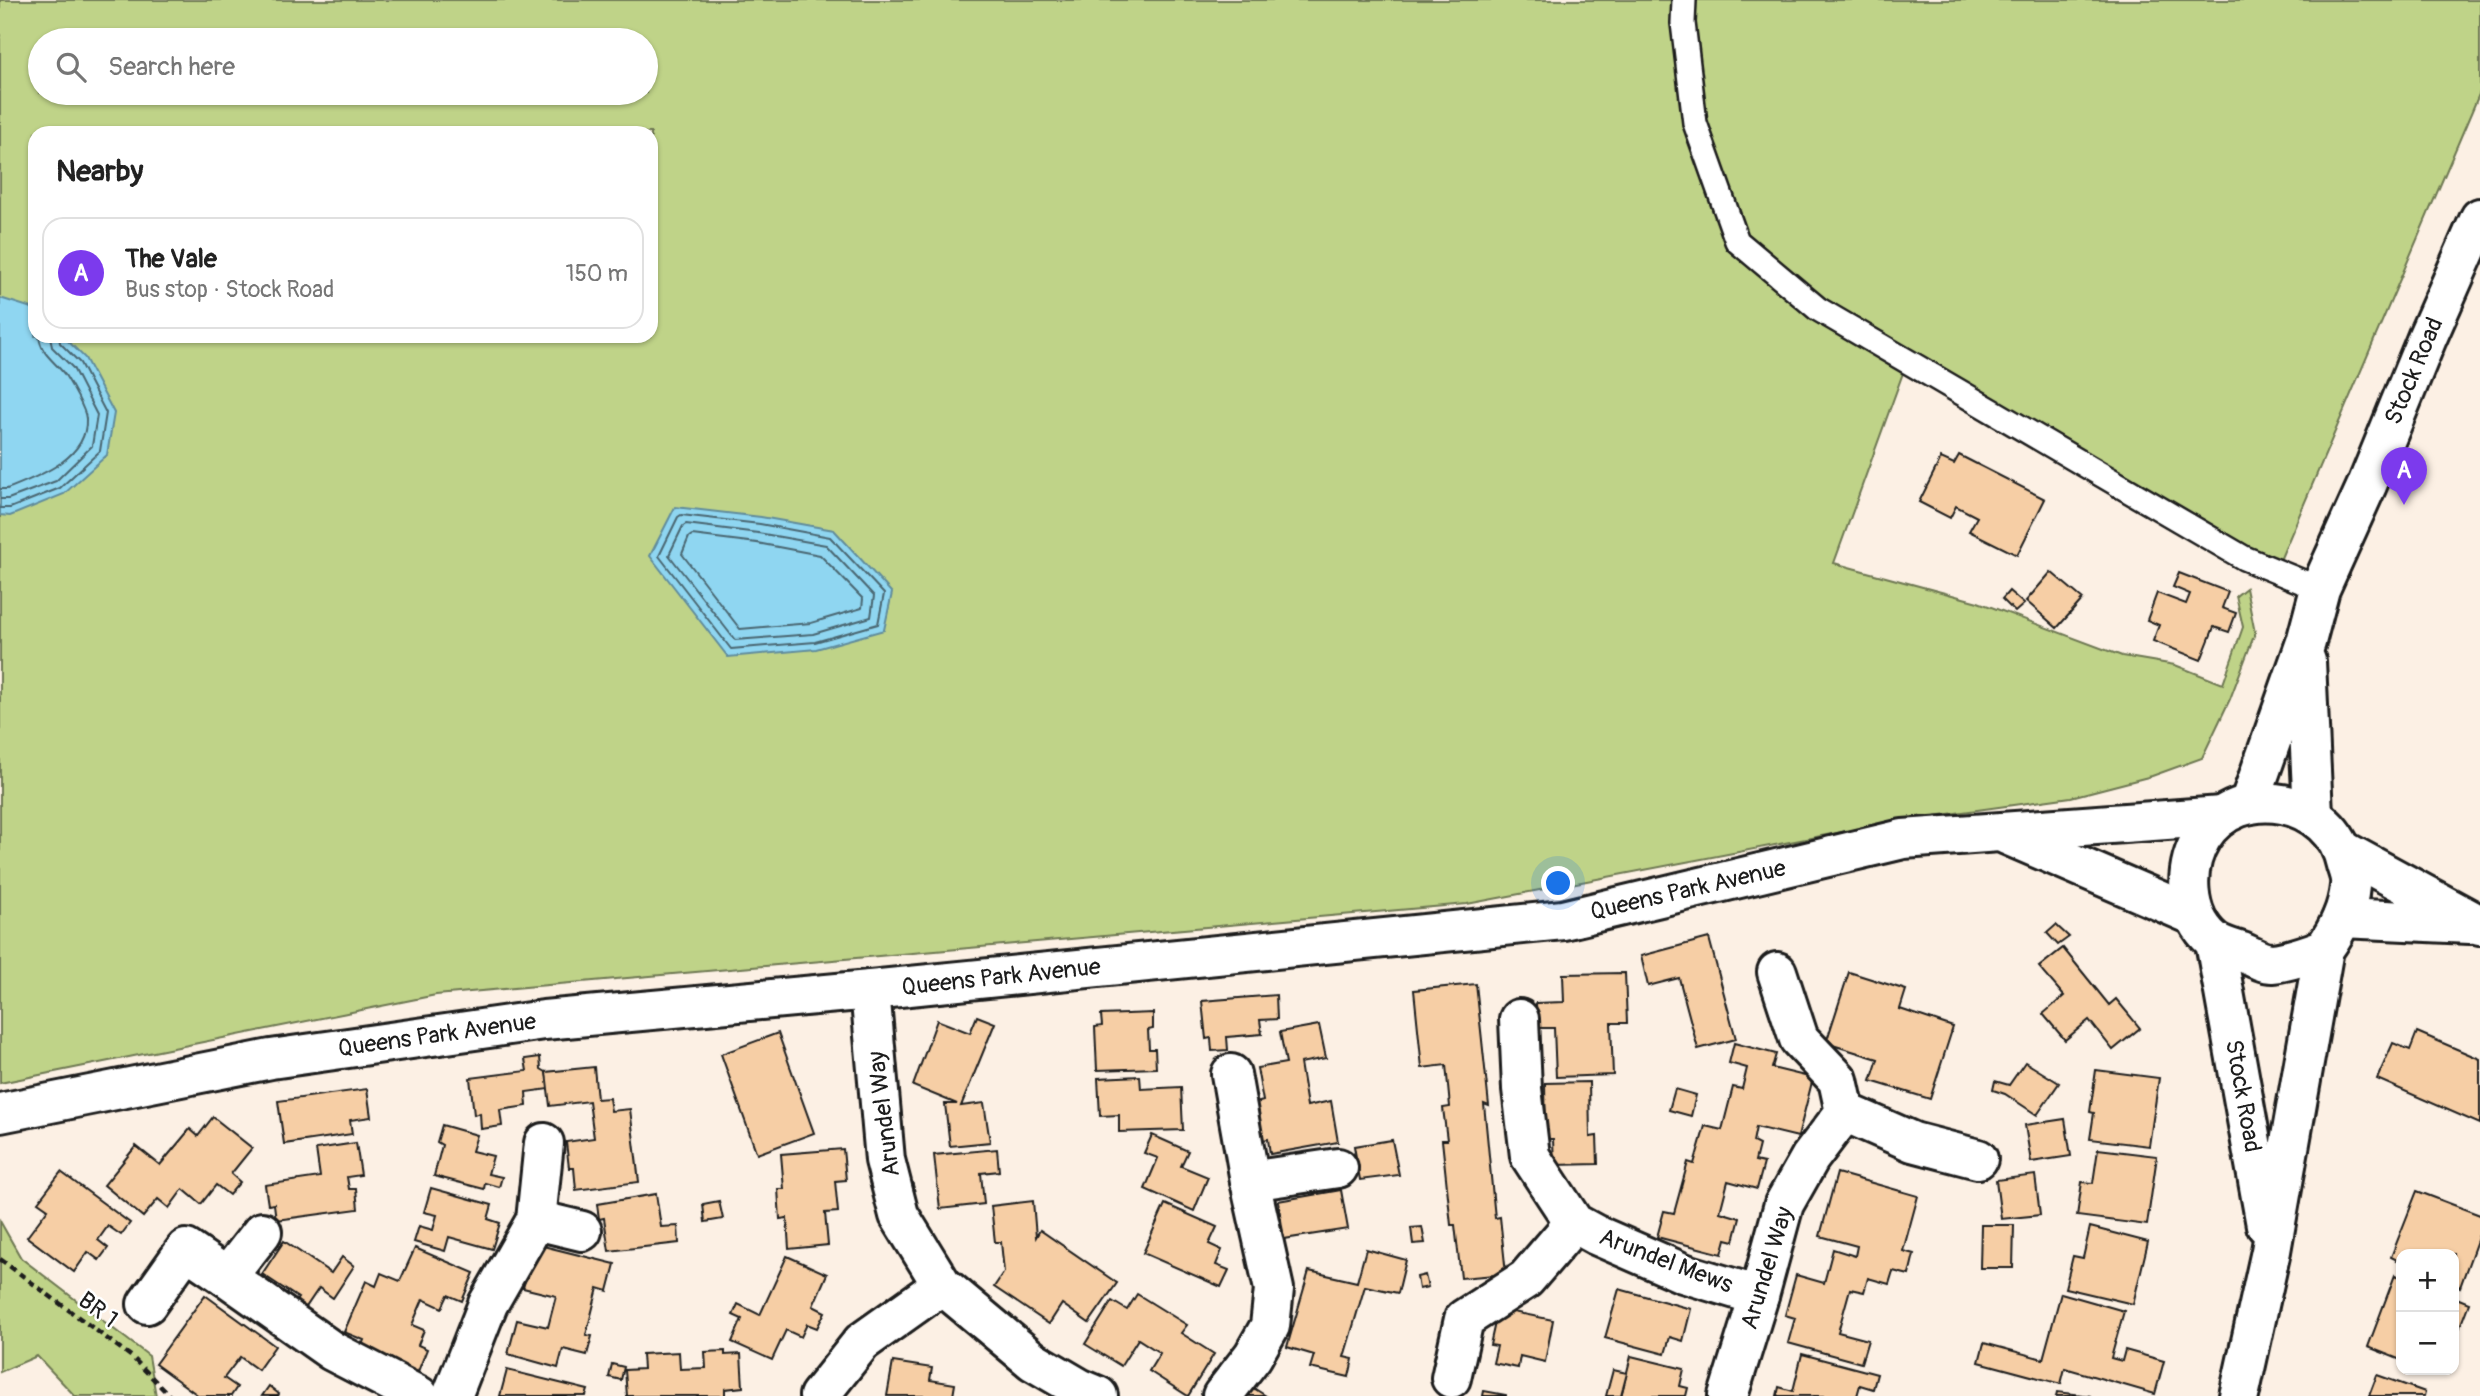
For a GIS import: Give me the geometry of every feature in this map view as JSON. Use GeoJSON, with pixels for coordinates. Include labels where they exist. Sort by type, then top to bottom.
{"type":"FeatureCollection","features":[{"type":"Feature","properties":{"kind":"street","name":"Stock Road"},"geometry":{"type":"LineString","coordinates":[[2236,810],[2306,642],[2320,589],[2480,218]]}},
{"type":"Feature","properties":{"kind":"street","name":"Stock Road"},"geometry":{"type":"LineString","coordinates":[[2306,642],[2313,814]]}},
{"type":"Feature","properties":{"kind":"street","name":"Stock Road"},"geometry":{"type":"LineString","coordinates":[[2239,1396],[2271,1251],[2333,934],[2350,884],[2344,851],[2326,824],[2313,814],[2282,802],[2236,810],[2203,836],[2191,861],[2188,889],[2205,928],[2271,1251]]}},
{"type":"Feature","properties":{"kind":"street","name":"Queens Park Avenue"},"geometry":{"type":"LineString","coordinates":[[0,1113],[271,1059],[530,1022],[1563,920],[1903,839],[2236,810]]}},
{"type":"Feature","properties":{"kind":"street","name":"Queens Park Avenue"},"geometry":{"type":"LineString","coordinates":[[2000,832],[2205,928]]}},
{"type":"Feature","properties":{"kind":"street"},"geometry":{"type":"LineString","coordinates":[[2344,851],[2479,924]]}},
{"type":"Feature","properties":{"kind":"street"},"geometry":{"type":"LineString","coordinates":[[2205,928],[2270,963],[2333,934],[2479,924]]}},
{"type":"Feature","properties":{"kind":"street"},"geometry":{"type":"LineString","coordinates":[[1777,972],[1799,1040],[1838,1080],[1845,1112],[1913,1142],[1978,1159]]}},
{"type":"Feature","properties":{"kind":"street","name":"Arundel Way"},"geometry":{"type":"LineString","coordinates":[[870,990],[885,1160],[899,1215],[942,1284],[1033,1361],[1098,1396]]}},
{"type":"Feature","properties":{"kind":"street","name":"Arundel Mews"},"geometry":{"type":"LineString","coordinates":[[1519,1019],[1522,1089],[1530,1156],[1574,1223],[1683,1273],[1759,1296]]}},
{"type":"Feature","properties":{"kind":"street"},"geometry":{"type":"LineString","coordinates":[[1222,1396],[1253,1356],[1270,1326],[1274,1289],[1250,1181],[1231,1074]]}},
{"type":"Feature","properties":{"kind":"street","name":"Arundel Way"},"geometry":{"type":"LineString","coordinates":[[1728,1396],[1784,1203],[1810,1158],[1845,1112]]}},
{"type":"Feature","properties":{"kind":"street"},"geometry":{"type":"LineString","coordinates":[[453,1396],[488,1304],[536,1220],[544,1143]]}},
{"type":"Feature","properties":{"kind":"street"},"geometry":{"type":"LineString","coordinates":[[1250,1181],[1338,1168]]}},
{"type":"Feature","properties":{"kind":"street"},"geometry":{"type":"LineString","coordinates":[[536,1220],[582,1231]]}},
{"type":"Feature","properties":{"kind":"street","name":"Arundel Mews"},"geometry":{"type":"LineString","coordinates":[[1451,1378],[1464,1319],[1526,1279],[1574,1223]]}},
{"type":"Feature","properties":{"kind":"street"},"geometry":{"type":"LineString","coordinates":[[227,1277],[262,1232]]}},
{"type":"Feature","properties":{"kind":"street"},"geometry":{"type":"LineString","coordinates":[[147,1304],[186,1249],[332,1351],[419,1396]]}},
{"type":"Feature","properties":{"kind":"street"},"geometry":{"type":"LineString","coordinates":[[819,1396],[862,1342],[942,1284]]}},
{"type":"Feature","properties":{"kind":"lane"},"geometry":{"type":"LineString","coordinates":[[1684,0],[1683,23],[1695,122],[1737,241],[1818,309],[2244,558],[2320,589]]}},
{"type":"Feature","properties":{"kind":"path","name":"BR 1"},"geometry":{"type":"LineString","coordinates":[[0,1259],[132,1357],[170,1396]]}},
{"type":"Feature","properties":{"kind":"green space"},"geometry":{"type":"Polygon","coordinates":[[[0,0],[2480,0],[2480,92],[2275,572],[1907,362],[1834,563],[1978,602],[2122,656],[2175,665],[2223,684],[2243,627],[2236,596],[2246,588],[2255,633],[2230,699],[2202,758],[2152,776],[2071,797],[1905,820],[1467,904],[436,995],[0,1083],[0,0]]]}},
{"type":"Feature","properties":{"kind":"green space"},"geometry":{"type":"Polygon","coordinates":[[[0,1221],[21,1258],[149,1356],[156,1396],[75,1396],[37,1356],[0,1372],[0,1221]]]}},
{"type":"Feature","properties":{"kind":"water"},"geometry":{"type":"Polygon","coordinates":[[[0,298],[28,307],[28,343],[70,343],[85,358],[114,413],[107,455],[64,494],[10,516],[0,515],[0,298]]]}},
{"type":"Feature","properties":{"kind":"water"},"geometry":{"type":"Polygon","coordinates":[[[675,507],[761,517],[834,530],[892,593],[884,630],[816,649],[728,657],[650,556],[675,507]]]}},
{"type":"Feature","properties":{"kind":"building"},"geometry":{"type":"Polygon","coordinates":[[[1959,455],[2045,499],[2017,555],[1969,531],[1977,517],[1956,506],[1950,518],[1919,502],[1941,458],[1954,464],[1959,455]]]}},
{"type":"Feature","properties":{"kind":"building"},"geometry":{"type":"Polygon","coordinates":[[[2051,572],[2083,599],[2057,628],[2026,601],[2051,572]]]}},
{"type":"Feature","properties":{"kind":"building"},"geometry":{"type":"Polygon","coordinates":[[[2179,573],[2228,592],[2222,608],[2236,613],[2229,632],[2214,627],[2201,660],[2153,641],[2159,625],[2147,620],[2157,593],[2186,604],[2190,594],[2173,587],[2179,573]]]}},
{"type":"Feature","properties":{"kind":"building"},"geometry":{"type":"Polygon","coordinates":[[[2009,591],[2024,604],[2015,612],[2002,599],[2009,591]]]}},
{"type":"Feature","properties":{"kind":"building"},"geometry":{"type":"Polygon","coordinates":[[[2056,925],[2069,937],[2058,945],[2047,933],[2056,925]]]}},
{"type":"Feature","properties":{"kind":"building"},"geometry":{"type":"Polygon","coordinates":[[[1709,938],[1736,1039],[1698,1049],[1679,978],[1648,986],[1641,956],[1709,938]]]}},
{"type":"Feature","properties":{"kind":"building"},"geometry":{"type":"Polygon","coordinates":[[[2063,948],[2109,1005],[2116,999],[2140,1028],[2113,1050],[2089,1020],[2065,1040],[2043,1014],[2064,996],[2039,967],[2063,948]]]}},
{"type":"Feature","properties":{"kind":"building"},"geometry":{"type":"Polygon","coordinates":[[[1849,972],[1906,990],[1900,1009],[1953,1027],[1930,1099],[1871,1081],[1878,1059],[1826,1043],[1849,972]]]}},
{"type":"Feature","properties":{"kind":"building"},"geometry":{"type":"Polygon","coordinates":[[[1625,973],[1627,1023],[1611,1023],[1613,1075],[1556,1077],[1554,1028],[1537,1028],[1536,1003],[1564,1002],[1563,974],[1625,973]]]}},
{"type":"Feature","properties":{"kind":"building"},"geometry":{"type":"Polygon","coordinates":[[[1476,984],[1489,1106],[1484,1104],[1495,1218],[1500,1217],[1506,1274],[1461,1278],[1455,1225],[1451,1225],[1442,1140],[1447,1140],[1443,1108],[1450,1107],[1446,1065],[1422,1068],[1414,990],[1476,984]]]}},
{"type":"Feature","properties":{"kind":"building"},"geometry":{"type":"Polygon","coordinates":[[[1276,995],[1277,1019],[1260,1020],[1262,1034],[1227,1037],[1228,1050],[1212,1051],[1211,1038],[1206,1039],[1202,1001],[1276,995]]]}},
{"type":"Feature","properties":{"kind":"building"},"geometry":{"type":"Polygon","coordinates":[[[1153,1013],[1153,1029],[1148,1030],[1149,1049],[1155,1049],[1156,1068],[1097,1070],[1095,1027],[1102,1026],[1101,1015],[1153,1013]]]}},
{"type":"Feature","properties":{"kind":"building"},"geometry":{"type":"Polygon","coordinates":[[[977,1016],[995,1023],[961,1106],[984,1103],[990,1142],[950,1146],[945,1104],[957,1104],[913,1086],[937,1020],[970,1033],[977,1016]]]}},
{"type":"Feature","properties":{"kind":"building"},"geometry":{"type":"Polygon","coordinates":[[[1319,1025],[1326,1058],[1300,1063],[1307,1106],[1331,1101],[1338,1142],[1270,1154],[1268,1139],[1263,1140],[1256,1103],[1263,1101],[1257,1068],[1286,1063],[1280,1032],[1319,1025]]]}},
{"type":"Feature","properties":{"kind":"building"},"geometry":{"type":"Polygon","coordinates":[[[2417,1032],[2480,1059],[2480,1124],[2377,1079],[2393,1043],[2410,1050],[2417,1032]]]}},
{"type":"Feature","properties":{"kind":"building"},"geometry":{"type":"Polygon","coordinates":[[[778,1033],[814,1133],[757,1154],[721,1054],[778,1033]]]}},
{"type":"Feature","properties":{"kind":"building"},"geometry":{"type":"Polygon","coordinates":[[[1734,1043],[1776,1054],[1772,1068],[1813,1078],[1798,1137],[1756,1127],[1753,1142],[1759,1145],[1755,1161],[1764,1163],[1757,1189],[1728,1181],[1720,1212],[1740,1218],[1734,1241],[1726,1239],[1722,1254],[1657,1237],[1664,1211],[1674,1213],[1688,1162],[1694,1164],[1705,1126],[1722,1130],[1733,1087],[1742,1089],[1747,1068],[1729,1063],[1734,1043]]]}},
{"type":"Feature","properties":{"kind":"building"},"geometry":{"type":"Polygon","coordinates":[[[540,1057],[541,1069],[546,1072],[549,1089],[526,1092],[527,1106],[500,1110],[502,1126],[481,1129],[480,1113],[474,1115],[470,1078],[527,1071],[525,1059],[540,1057]]]}},
{"type":"Feature","properties":{"kind":"building"},"geometry":{"type":"Polygon","coordinates":[[[2025,1062],[2059,1083],[2037,1115],[2005,1094],[1993,1090],[1995,1081],[2009,1085],[2025,1062]]]}},
{"type":"Feature","properties":{"kind":"building"},"geometry":{"type":"Polygon","coordinates":[[[594,1067],[597,1099],[609,1098],[611,1111],[630,1109],[639,1182],[576,1190],[574,1168],[569,1168],[566,1142],[594,1138],[589,1101],[550,1106],[546,1072],[594,1067]]]}},
{"type":"Feature","properties":{"kind":"building"},"geometry":{"type":"Polygon","coordinates":[[[2096,1070],[2159,1078],[2149,1146],[2090,1139],[2094,1113],[2090,1112],[2096,1070]]]}},
{"type":"Feature","properties":{"kind":"building"},"geometry":{"type":"Polygon","coordinates":[[[1140,1076],[1141,1089],[1181,1087],[1183,1130],[1119,1132],[1119,1115],[1100,1116],[1098,1078],[1140,1076]]]}},
{"type":"Feature","properties":{"kind":"building"},"geometry":{"type":"Polygon","coordinates":[[[1589,1082],[1590,1137],[1597,1136],[1598,1164],[1554,1165],[1553,1139],[1546,1139],[1545,1083],[1589,1082]]]}},
{"type":"Feature","properties":{"kind":"building"},"geometry":{"type":"Polygon","coordinates":[[[367,1089],[371,1117],[350,1120],[352,1134],[284,1144],[278,1101],[367,1089]]]}},
{"type":"Feature","properties":{"kind":"building"},"geometry":{"type":"Polygon","coordinates":[[[1675,1089],[1696,1095],[1691,1116],[1669,1110],[1675,1089]]]}},
{"type":"Feature","properties":{"kind":"building"},"geometry":{"type":"Polygon","coordinates":[[[213,1117],[252,1148],[231,1174],[240,1182],[229,1195],[216,1185],[201,1204],[183,1189],[169,1208],[158,1199],[143,1217],[104,1185],[136,1146],[160,1165],[190,1129],[198,1136],[213,1117]]]}},
{"type":"Feature","properties":{"kind":"building"},"geometry":{"type":"Polygon","coordinates":[[[2065,1119],[2071,1156],[2031,1162],[2025,1125],[2065,1119]]]}},
{"type":"Feature","properties":{"kind":"building"},"geometry":{"type":"Polygon","coordinates":[[[442,1125],[477,1135],[472,1151],[493,1156],[488,1174],[502,1177],[499,1187],[485,1183],[484,1189],[434,1176],[442,1145],[437,1142],[442,1125]]]}},
{"type":"Feature","properties":{"kind":"building"},"geometry":{"type":"Polygon","coordinates":[[[1152,1135],[1188,1151],[1181,1166],[1208,1177],[1194,1211],[1145,1189],[1158,1158],[1144,1153],[1152,1135]]]}},
{"type":"Feature","properties":{"kind":"building"},"geometry":{"type":"Polygon","coordinates":[[[1392,1140],[1399,1175],[1360,1180],[1354,1146],[1392,1140]]]}},
{"type":"Feature","properties":{"kind":"building"},"geometry":{"type":"Polygon","coordinates":[[[356,1143],[361,1175],[347,1177],[349,1189],[356,1189],[358,1209],[276,1220],[274,1204],[268,1205],[265,1185],[320,1177],[316,1149],[356,1143]]]}},
{"type":"Feature","properties":{"kind":"building"},"geometry":{"type":"Polygon","coordinates":[[[843,1149],[846,1180],[835,1181],[838,1212],[825,1213],[828,1245],[789,1249],[787,1218],[780,1219],[778,1189],[784,1189],[781,1154],[843,1149]]]}},
{"type":"Feature","properties":{"kind":"building"},"geometry":{"type":"Polygon","coordinates":[[[997,1149],[999,1171],[981,1173],[984,1204],[940,1209],[934,1155],[997,1149]]]}},
{"type":"Feature","properties":{"kind":"building"},"geometry":{"type":"Polygon","coordinates":[[[2098,1149],[2157,1156],[2147,1225],[2077,1216],[2082,1182],[2093,1183],[2098,1149]]]}},
{"type":"Feature","properties":{"kind":"building"},"geometry":{"type":"Polygon","coordinates":[[[61,1172],[130,1223],[121,1235],[108,1226],[98,1240],[108,1248],[99,1260],[88,1252],[74,1272],[27,1237],[48,1209],[38,1202],[61,1172]]]}},
{"type":"Feature","properties":{"kind":"building"},"geometry":{"type":"Polygon","coordinates":[[[1837,1173],[1918,1196],[1903,1251],[1914,1254],[1909,1275],[1893,1271],[1889,1284],[1868,1278],[1864,1292],[1850,1289],[1838,1332],[1868,1340],[1861,1363],[1788,1343],[1795,1318],[1785,1315],[1796,1275],[1824,1283],[1833,1249],[1855,1256],[1857,1246],[1820,1236],[1837,1173]]]}},
{"type":"Feature","properties":{"kind":"building"},"geometry":{"type":"Polygon","coordinates":[[[2035,1175],[2040,1215],[2001,1219],[1996,1180],[2035,1175]]]}},
{"type":"Feature","properties":{"kind":"building"},"geometry":{"type":"Polygon","coordinates":[[[431,1188],[492,1205],[488,1219],[500,1223],[492,1249],[449,1237],[445,1251],[414,1242],[419,1226],[433,1230],[437,1215],[424,1212],[431,1188]]]}},
{"type":"Feature","properties":{"kind":"building"},"geometry":{"type":"Polygon","coordinates":[[[1341,1190],[1348,1229],[1284,1239],[1278,1201],[1341,1190]]]}},
{"type":"Feature","properties":{"kind":"building"},"geometry":{"type":"Polygon","coordinates":[[[2417,1191],[2480,1215],[2480,1232],[2460,1287],[2459,1249],[2396,1249],[2396,1260],[2391,1257],[2417,1191]]]}},
{"type":"Feature","properties":{"kind":"building"},"geometry":{"type":"Polygon","coordinates":[[[656,1194],[661,1227],[678,1226],[679,1243],[609,1251],[604,1218],[599,1219],[597,1204],[656,1194]]]}},
{"type":"Feature","properties":{"kind":"building"},"geometry":{"type":"Polygon","coordinates":[[[719,1201],[723,1219],[705,1222],[703,1204],[719,1201]]]}},
{"type":"Feature","properties":{"kind":"building"},"geometry":{"type":"Polygon","coordinates":[[[1033,1201],[1036,1237],[1040,1230],[1117,1283],[1089,1323],[1062,1304],[1049,1324],[994,1287],[1004,1272],[1001,1242],[995,1242],[991,1206],[1033,1201]]]}},
{"type":"Feature","properties":{"kind":"building"},"geometry":{"type":"Polygon","coordinates":[[[1165,1204],[1217,1227],[1209,1244],[1222,1250],[1216,1265],[1229,1270],[1221,1287],[1143,1253],[1165,1204]]]}},
{"type":"Feature","properties":{"kind":"building"},"geometry":{"type":"Polygon","coordinates":[[[1981,1225],[2014,1225],[2013,1268],[1980,1268],[1981,1225]]]}},
{"type":"Feature","properties":{"kind":"building"},"geometry":{"type":"Polygon","coordinates":[[[1422,1227],[1425,1243],[1413,1244],[1411,1228],[1422,1227]]]}},
{"type":"Feature","properties":{"kind":"building"},"geometry":{"type":"Polygon","coordinates":[[[2090,1227],[2148,1242],[2133,1304],[2065,1288],[2073,1256],[2083,1258],[2090,1227]]]}},
{"type":"Feature","properties":{"kind":"building"},"geometry":{"type":"Polygon","coordinates":[[[284,1241],[331,1273],[342,1257],[354,1266],[333,1298],[319,1288],[302,1313],[292,1306],[298,1298],[262,1274],[284,1241]]]}},
{"type":"Feature","properties":{"kind":"building"},"geometry":{"type":"Polygon","coordinates":[[[535,1244],[615,1264],[608,1291],[598,1288],[586,1335],[592,1336],[587,1355],[563,1349],[558,1368],[508,1354],[517,1320],[548,1327],[556,1296],[523,1288],[535,1244]]]}},
{"type":"Feature","properties":{"kind":"building"},"geometry":{"type":"Polygon","coordinates":[[[415,1248],[474,1273],[462,1301],[448,1295],[442,1308],[423,1299],[412,1325],[424,1330],[418,1345],[427,1349],[417,1374],[360,1350],[364,1340],[344,1332],[366,1281],[376,1286],[381,1273],[400,1281],[415,1248]]]}},
{"type":"Feature","properties":{"kind":"building"},"geometry":{"type":"Polygon","coordinates":[[[1366,1249],[1406,1260],[1398,1293],[1365,1286],[1344,1357],[1353,1359],[1349,1377],[1310,1368],[1314,1355],[1287,1347],[1309,1271],[1357,1282],[1366,1249]]]}},
{"type":"Feature","properties":{"kind":"building"},"geometry":{"type":"Polygon","coordinates":[[[787,1256],[827,1274],[813,1306],[825,1312],[817,1328],[807,1324],[801,1337],[786,1330],[772,1360],[732,1342],[742,1319],[733,1315],[738,1304],[760,1315],[787,1256]]]}},
{"type":"Feature","properties":{"kind":"building"},"geometry":{"type":"Polygon","coordinates":[[[1425,1275],[1428,1287],[1419,1289],[1417,1277],[1425,1275]]]}},
{"type":"Feature","properties":{"kind":"building"},"geometry":{"type":"Polygon","coordinates":[[[2395,1275],[2396,1358],[2368,1347],[2395,1275]]]}},
{"type":"Feature","properties":{"kind":"building"},"geometry":{"type":"Polygon","coordinates":[[[1619,1289],[1691,1309],[1683,1341],[1670,1337],[1665,1354],[1605,1338],[1619,1289]]]}},
{"type":"Feature","properties":{"kind":"building"},"geometry":{"type":"Polygon","coordinates":[[[2061,1293],[2124,1311],[2111,1358],[2122,1361],[2125,1350],[2164,1361],[2155,1394],[2065,1368],[2061,1384],[1979,1362],[1984,1343],[2043,1359],[2061,1293]]]}},
{"type":"Feature","properties":{"kind":"building"},"geometry":{"type":"Polygon","coordinates":[[[1137,1294],[1187,1325],[1181,1333],[1214,1354],[1188,1396],[1149,1371],[1160,1353],[1138,1339],[1121,1366],[1085,1344],[1112,1301],[1127,1310],[1137,1294]]]}},
{"type":"Feature","properties":{"kind":"building"},"geometry":{"type":"Polygon","coordinates":[[[205,1295],[275,1346],[258,1370],[240,1357],[224,1378],[237,1387],[231,1396],[199,1396],[155,1364],[205,1295]]]}},
{"type":"Feature","properties":{"kind":"building"},"geometry":{"type":"Polygon","coordinates":[[[2459,1299],[2469,1303],[2459,1329],[2459,1299]]]}},
{"type":"Feature","properties":{"kind":"building"},"geometry":{"type":"Polygon","coordinates":[[[1498,1309],[1553,1320],[1545,1362],[1520,1356],[1518,1368],[1493,1363],[1497,1346],[1490,1345],[1498,1309]]]}},
{"type":"Feature","properties":{"kind":"building"},"geometry":{"type":"Polygon","coordinates":[[[725,1351],[725,1355],[741,1354],[743,1387],[725,1389],[725,1396],[627,1396],[625,1370],[643,1369],[642,1354],[679,1352],[680,1369],[706,1368],[705,1352],[725,1351]]]}},
{"type":"Feature","properties":{"kind":"building"},"geometry":{"type":"Polygon","coordinates":[[[1802,1354],[1877,1374],[1873,1389],[1860,1385],[1857,1396],[1777,1396],[1779,1387],[1793,1391],[1802,1354]]]}},
{"type":"Feature","properties":{"kind":"building"},"geometry":{"type":"Polygon","coordinates":[[[1631,1356],[1684,1369],[1680,1386],[1688,1388],[1686,1396],[1621,1396],[1631,1356]]]}},
{"type":"Feature","properties":{"kind":"building"},"geometry":{"type":"Polygon","coordinates":[[[893,1362],[932,1368],[930,1380],[955,1384],[953,1396],[887,1396],[893,1362]]]}},
{"type":"Feature","properties":{"kind":"building"},"geometry":{"type":"Polygon","coordinates":[[[612,1364],[624,1367],[621,1380],[609,1377],[612,1364]]]}},
{"type":"Feature","properties":{"kind":"building"},"geometry":{"type":"Polygon","coordinates":[[[507,1370],[588,1390],[586,1396],[500,1396],[507,1370]]]}},
{"type":"Feature","properties":{"kind":"building"},"geometry":{"type":"Polygon","coordinates":[[[1613,1370],[1627,1373],[1621,1396],[1606,1396],[1613,1370]]]}},
{"type":"Feature","properties":{"kind":"building"},"geometry":{"type":"Polygon","coordinates":[[[2377,1375],[2425,1392],[2424,1396],[2369,1396],[2377,1375]]]}},
{"type":"Feature","properties":{"kind":"building"},"geometry":{"type":"Polygon","coordinates":[[[269,1386],[279,1394],[278,1396],[262,1396],[269,1386]]]}},
{"type":"Feature","properties":{"kind":"building"},"geometry":{"type":"Polygon","coordinates":[[[1252,1387],[1266,1396],[1245,1396],[1252,1387]]]}},
{"type":"Feature","properties":{"kind":"building"},"geometry":{"type":"Polygon","coordinates":[[[1484,1391],[1506,1395],[1506,1396],[1483,1396],[1484,1391]]]}},
{"type":"Feature","properties":{"kind":"building"},"geometry":{"type":"Polygon","coordinates":[[[2057,1392],[2091,1396],[2056,1396],[2057,1392]]]}},
{"type":"Feature","properties":{"kind":"place","name":"The Vale"},"geometry":{"type":"Point","coordinates":[2404,505]}}]}
